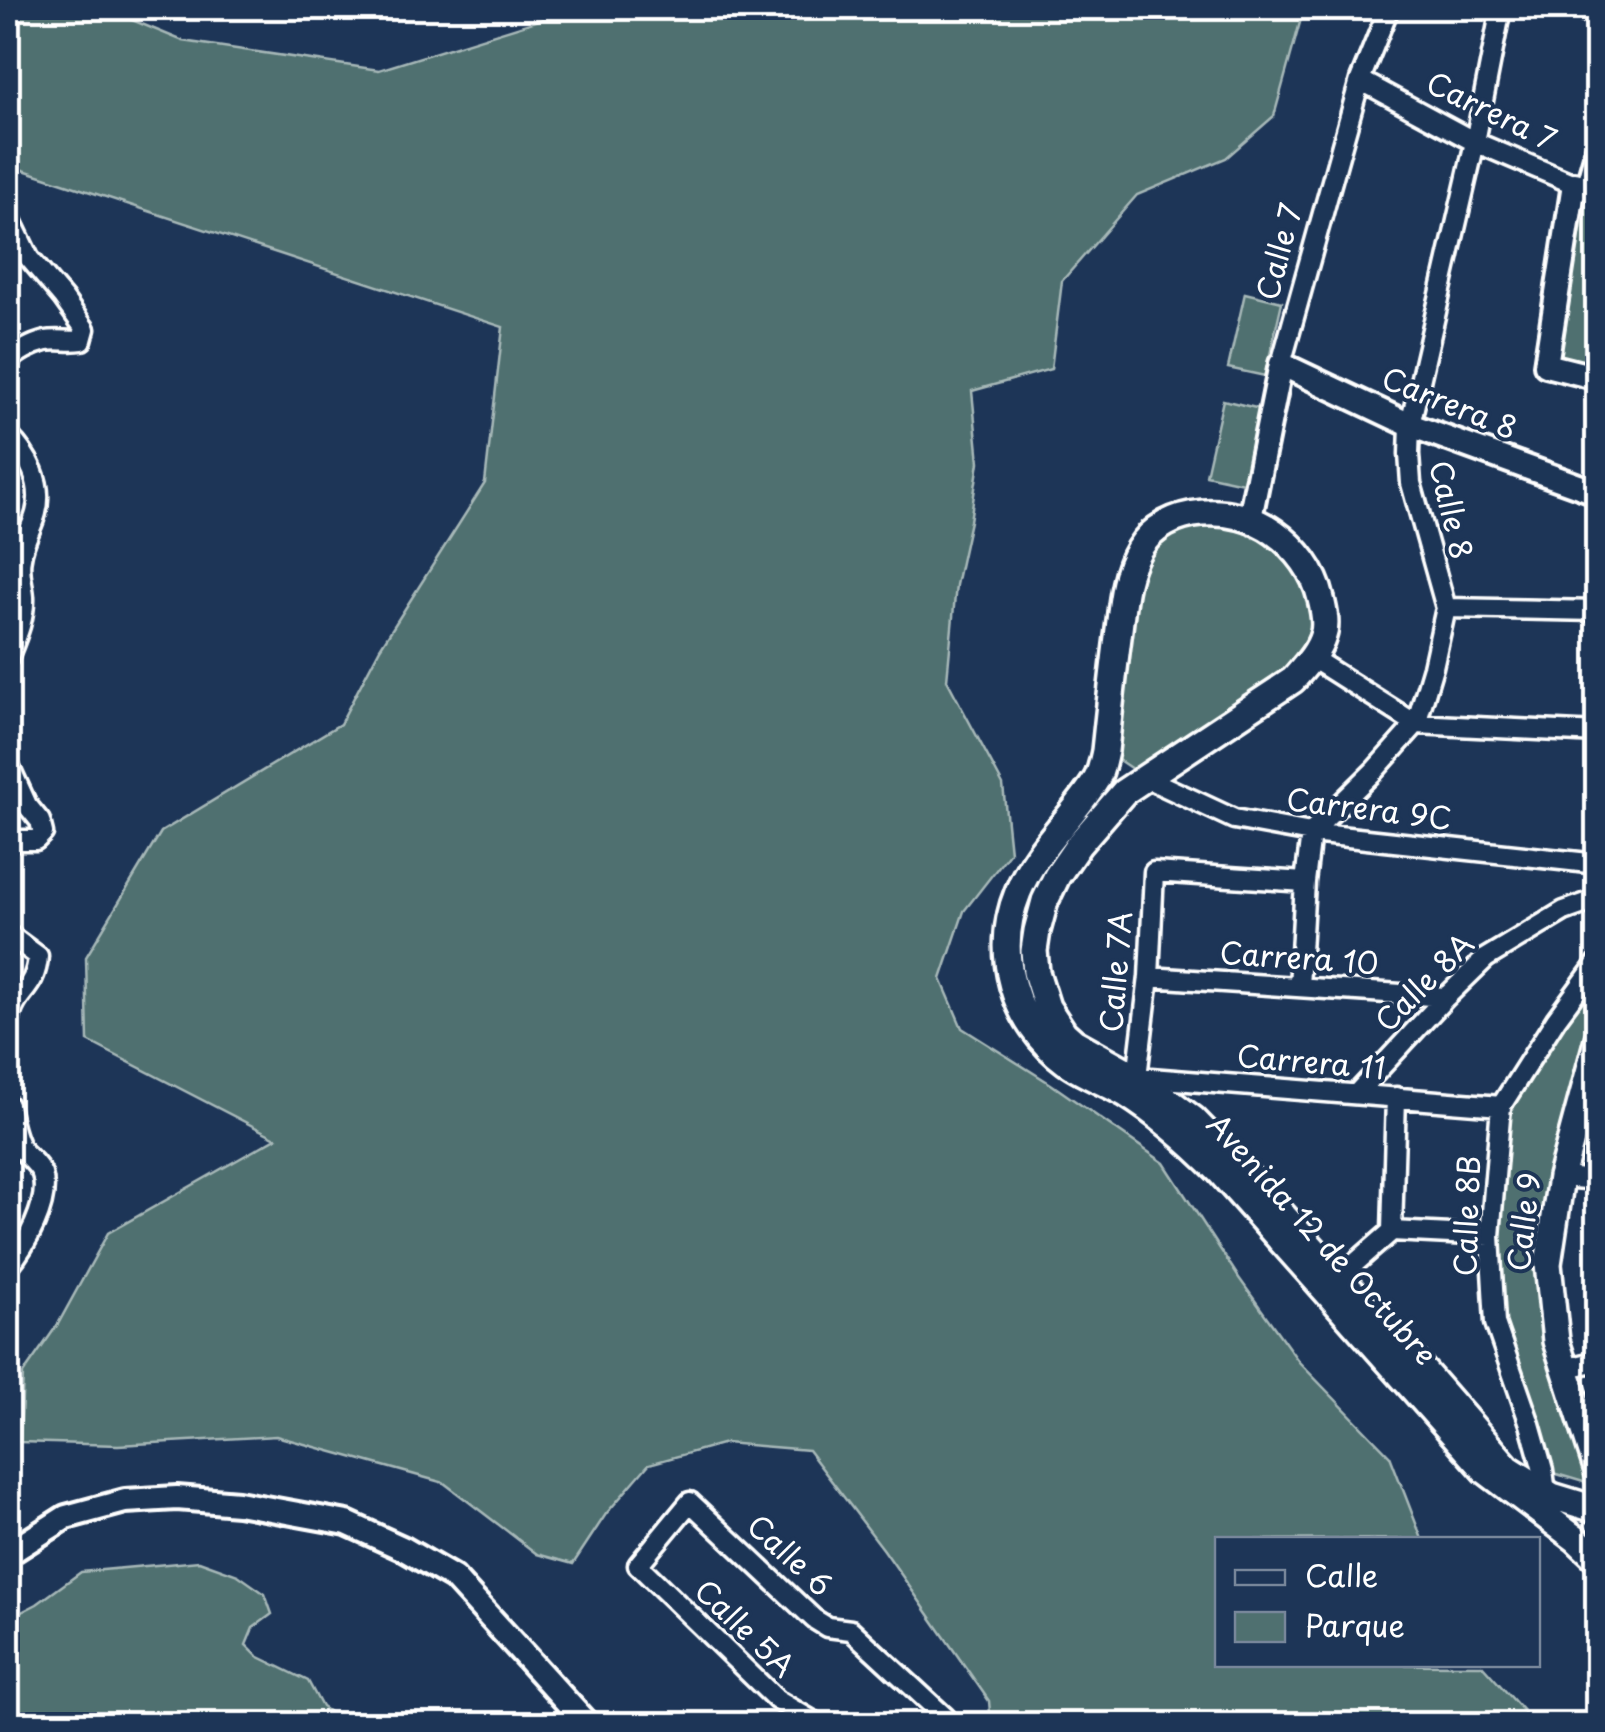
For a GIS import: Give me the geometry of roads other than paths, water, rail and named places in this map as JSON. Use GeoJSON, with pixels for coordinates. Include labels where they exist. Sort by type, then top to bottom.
{"type":"FeatureCollection","features":[{"type":"Feature","properties":{"kind":"main road","name":"Avenida 12 de Octubre"},"geometry":{"type":"LineString","coordinates":[[1598,1510],[1546,1492],[1508,1468],[1422,1368],[1193,1120],[1132,1086],[1066,1062],[1044,1042],[1020,1009],[1012,989],[1008,956],[1011,913],[1019,890],[1050,839],[1098,777],[1105,751],[1125,586],[1140,546],[1167,522],[1186,515],[1222,514],[1250,518],[1272,530],[1290,544],[1318,586],[1325,625],[1322,639],[1293,680],[1124,792],[1078,844],[1056,876],[1040,916],[1034,951],[1047,1008],[1074,1042],[1132,1086],[1220,1172],[1486,1471],[1598,1560]]}},
{"type":"Feature","properties":{"kind":"main road","name":"Calle 9"},"geometry":{"type":"LineString","coordinates":[[1598,1039],[1562,1177],[1548,1264],[1563,1370],[1598,1470]]}},
{"type":"Feature","properties":{"kind":"street","name":"Calle 7"},"geometry":{"type":"LineString","coordinates":[[1250,518],[1281,364],[1360,80],[1389,8]]}},
{"type":"Feature","properties":{"kind":"street","name":"Calle 8"},"geometry":{"type":"LineString","coordinates":[[1311,833],[1416,724],[1433,667],[1446,608],[1411,484],[1410,424],[1475,142],[1501,8]]}},
{"type":"Feature","properties":{"kind":"street"},"geometry":{"type":"LineString","coordinates":[[1575,8],[1598,16]]}},
{"type":"Feature","properties":{"kind":"street","name":"Carrera 7"},"geometry":{"type":"LineString","coordinates":[[1360,80],[1475,142],[1586,188]]}},
{"type":"Feature","properties":{"kind":"street"},"geometry":{"type":"LineString","coordinates":[[1598,149],[1546,365],[1598,378]]}},
{"type":"Feature","properties":{"kind":"street"},"geometry":{"type":"LineString","coordinates":[[8,214],[29,258],[85,328],[82,340],[47,341],[12,356],[8,363]]}},
{"type":"Feature","properties":{"kind":"street","name":"Carrera 8"},"geometry":{"type":"LineString","coordinates":[[1281,364],[1410,424],[1598,493]]}},
{"type":"Feature","properties":{"kind":"street"},"geometry":{"type":"LineString","coordinates":[[8,435],[31,466],[39,491],[36,514],[20,562],[24,601],[19,630],[8,658]]}},
{"type":"Feature","properties":{"kind":"street"},"geometry":{"type":"LineString","coordinates":[[1446,608],[1598,611]]}},
{"type":"Feature","properties":{"kind":"street"},"geometry":{"type":"LineString","coordinates":[[1312,658],[1416,724],[1598,733]]}},
{"type":"Feature","properties":{"kind":"street"},"geometry":{"type":"LineString","coordinates":[[8,763],[43,833],[36,840],[14,840],[8,844]]}},
{"type":"Feature","properties":{"kind":"street","name":"Carrera 9C"},"geometry":{"type":"LineString","coordinates":[[1144,777],[1234,819],[1311,833],[1598,864]]}},
{"type":"Feature","properties":{"kind":"street"},"geometry":{"type":"LineString","coordinates":[[1300,987],[1311,833]]}},
{"type":"Feature","properties":{"kind":"street","name":"Calle 7A"},"geometry":{"type":"LineString","coordinates":[[1132,1086],[1149,976],[1154,872],[1305,882]]}},
{"type":"Feature","properties":{"kind":"street","name":"Calle 8A"},"geometry":{"type":"LineString","coordinates":[[1356,1094],[1486,958],[1564,910],[1598,899]]}},
{"type":"Feature","properties":{"kind":"street"},"geometry":{"type":"LineString","coordinates":[[8,934],[38,956],[37,971],[11,1011],[8,1038]]}},
{"type":"Feature","properties":{"kind":"street","name":"Calle 8B"},"geometry":{"type":"LineString","coordinates":[[1546,1492],[1530,1424],[1495,1323],[1490,1236],[1501,1106],[1598,962]]}},
{"type":"Feature","properties":{"kind":"street","name":"Carrera 10"},"geometry":{"type":"LineString","coordinates":[[1149,976],[1446,996]]}},
{"type":"Feature","properties":{"kind":"street","name":"Carrera 11"},"geometry":{"type":"LineString","coordinates":[[1132,1086],[1356,1094],[1501,1106]]}},
{"type":"Feature","properties":{"kind":"street"},"geometry":{"type":"LineString","coordinates":[[1392,1230],[1396,1097]]}},
{"type":"Feature","properties":{"kind":"street"},"geometry":{"type":"LineString","coordinates":[[8,1105],[20,1147],[36,1164],[43,1185],[43,1198],[28,1239],[8,1267]]}},
{"type":"Feature","properties":{"kind":"street"},"geometry":{"type":"LineString","coordinates":[[1562,1177],[1598,1180]]}},
{"type":"Feature","properties":{"kind":"street"},"geometry":{"type":"LineString","coordinates":[[1338,1278],[1392,1230],[1490,1236]]}},
{"type":"Feature","properties":{"kind":"street"},"geometry":{"type":"LineString","coordinates":[[1563,1370],[1598,1362]]}},
{"type":"Feature","properties":{"kind":"street"},"geometry":{"type":"LineString","coordinates":[[8,1554],[66,1517],[125,1501],[178,1498],[238,1503],[347,1524],[404,1549],[454,1578],[587,1724]]}},
{"type":"Feature","properties":{"kind":"street","name":"Calle 5A"},"geometry":{"type":"LineString","coordinates":[[690,1502],[638,1565],[777,1700],[818,1724]]}},
{"type":"Feature","properties":{"kind":"street","name":"Calle 6"},"geometry":{"type":"LineString","coordinates":[[690,1502],[814,1620],[851,1630],[945,1717]]}}]}
